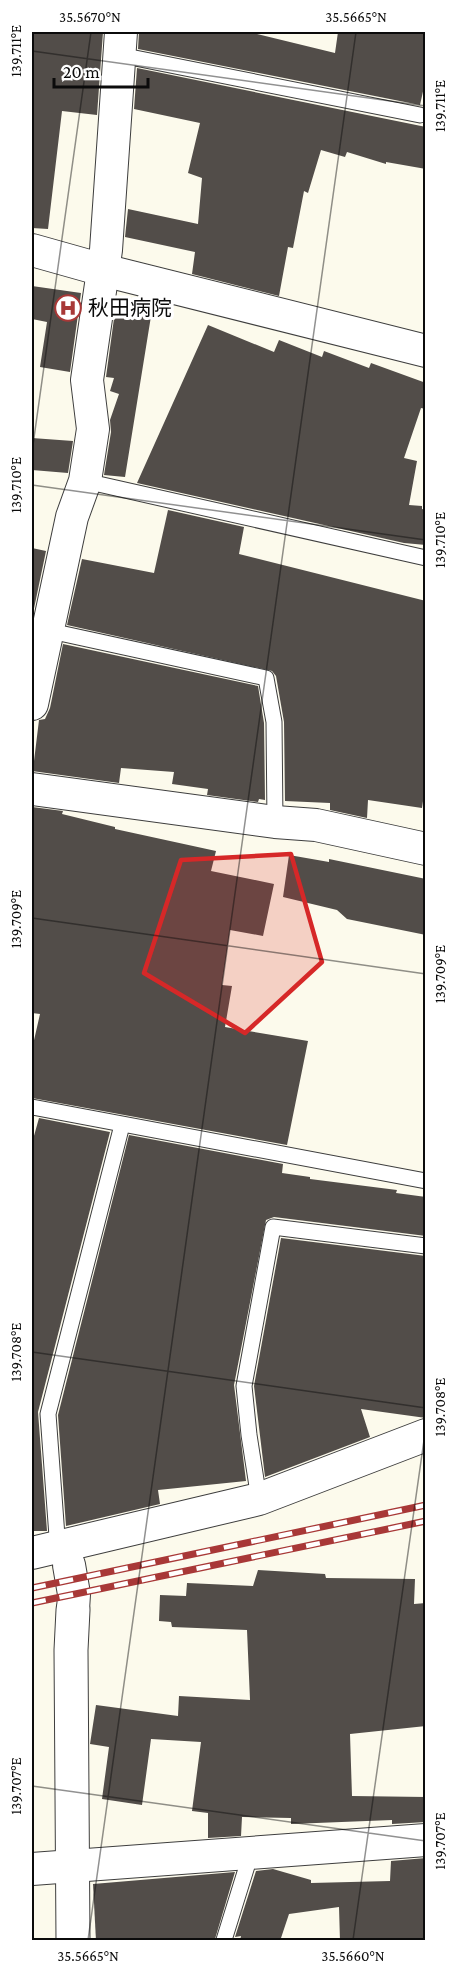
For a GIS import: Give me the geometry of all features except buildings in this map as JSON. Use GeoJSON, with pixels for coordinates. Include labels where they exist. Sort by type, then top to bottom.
{"type":"FeatureCollection","features":[{"type":"Feature","properties":{"kind":"street"},"geometry":{"type":"LineString","coordinates":[[32,704],[40,628],[72,517],[85,481],[93,429],[87,380],[106,250],[121,44]]}},
{"type":"Feature","properties":{"kind":"street"},"geometry":{"type":"LineString","coordinates":[[32,250],[426,351]]}},
{"type":"Feature","properties":{"kind":"street"},"geometry":{"type":"LineString","coordinates":[[32,789],[275,822],[316,825],[426,849]]}},
{"type":"Feature","properties":{"kind":"street"},"geometry":{"type":"LineString","coordinates":[[73,1941],[71,1650],[74,1594],[53,1555],[259,1499],[426,1435]]}},
{"type":"Feature","properties":{"kind":"street"},"geometry":{"type":"LineString","coordinates":[[32,1869],[426,1840]]}},
{"type":"Feature","properties":{"kind":"lane"},"geometry":{"type":"LineString","coordinates":[[121,44],[420,115]]}},
{"type":"Feature","properties":{"kind":"lane"},"geometry":{"type":"LineString","coordinates":[[85,481],[426,558]]}},
{"type":"Feature","properties":{"kind":"lane"},"geometry":{"type":"LineString","coordinates":[[40,628],[266,678],[274,722],[275,822]]}},
{"type":"Feature","properties":{"kind":"lane"},"geometry":{"type":"LineString","coordinates":[[32,1107],[426,1181]]}},
{"type":"Feature","properties":{"kind":"lane"},"geometry":{"type":"LineString","coordinates":[[53,1555],[48,1414],[122,1125]]}},
{"type":"Feature","properties":{"kind":"lane"},"geometry":{"type":"LineString","coordinates":[[259,1499],[244,1386],[273,1227],[426,1246]]}},
{"type":"Feature","properties":{"kind":"lane"},"geometry":{"type":"LineString","coordinates":[[224,1941],[251,1853]]}},
{"type":"Feature","properties":{"kind":"highlighted area"},"geometry":{"type":"Polygon","coordinates":[[[291,854],[322,962],[245,1033],[144,973],[181,860],[291,854]]]}},
{"type":"Feature","properties":{"kind":"railway"},"geometry":{"type":"LineString","coordinates":[[32,1588],[426,1505]]}},
{"type":"Feature","properties":{"kind":"railway"},"geometry":{"type":"LineString","coordinates":[[32,1603],[426,1521]]}},
{"type":"Feature","properties":{"kind":"place","name":"秋田病院"},"geometry":{"type":"Point","coordinates":[68,308]}}]}
